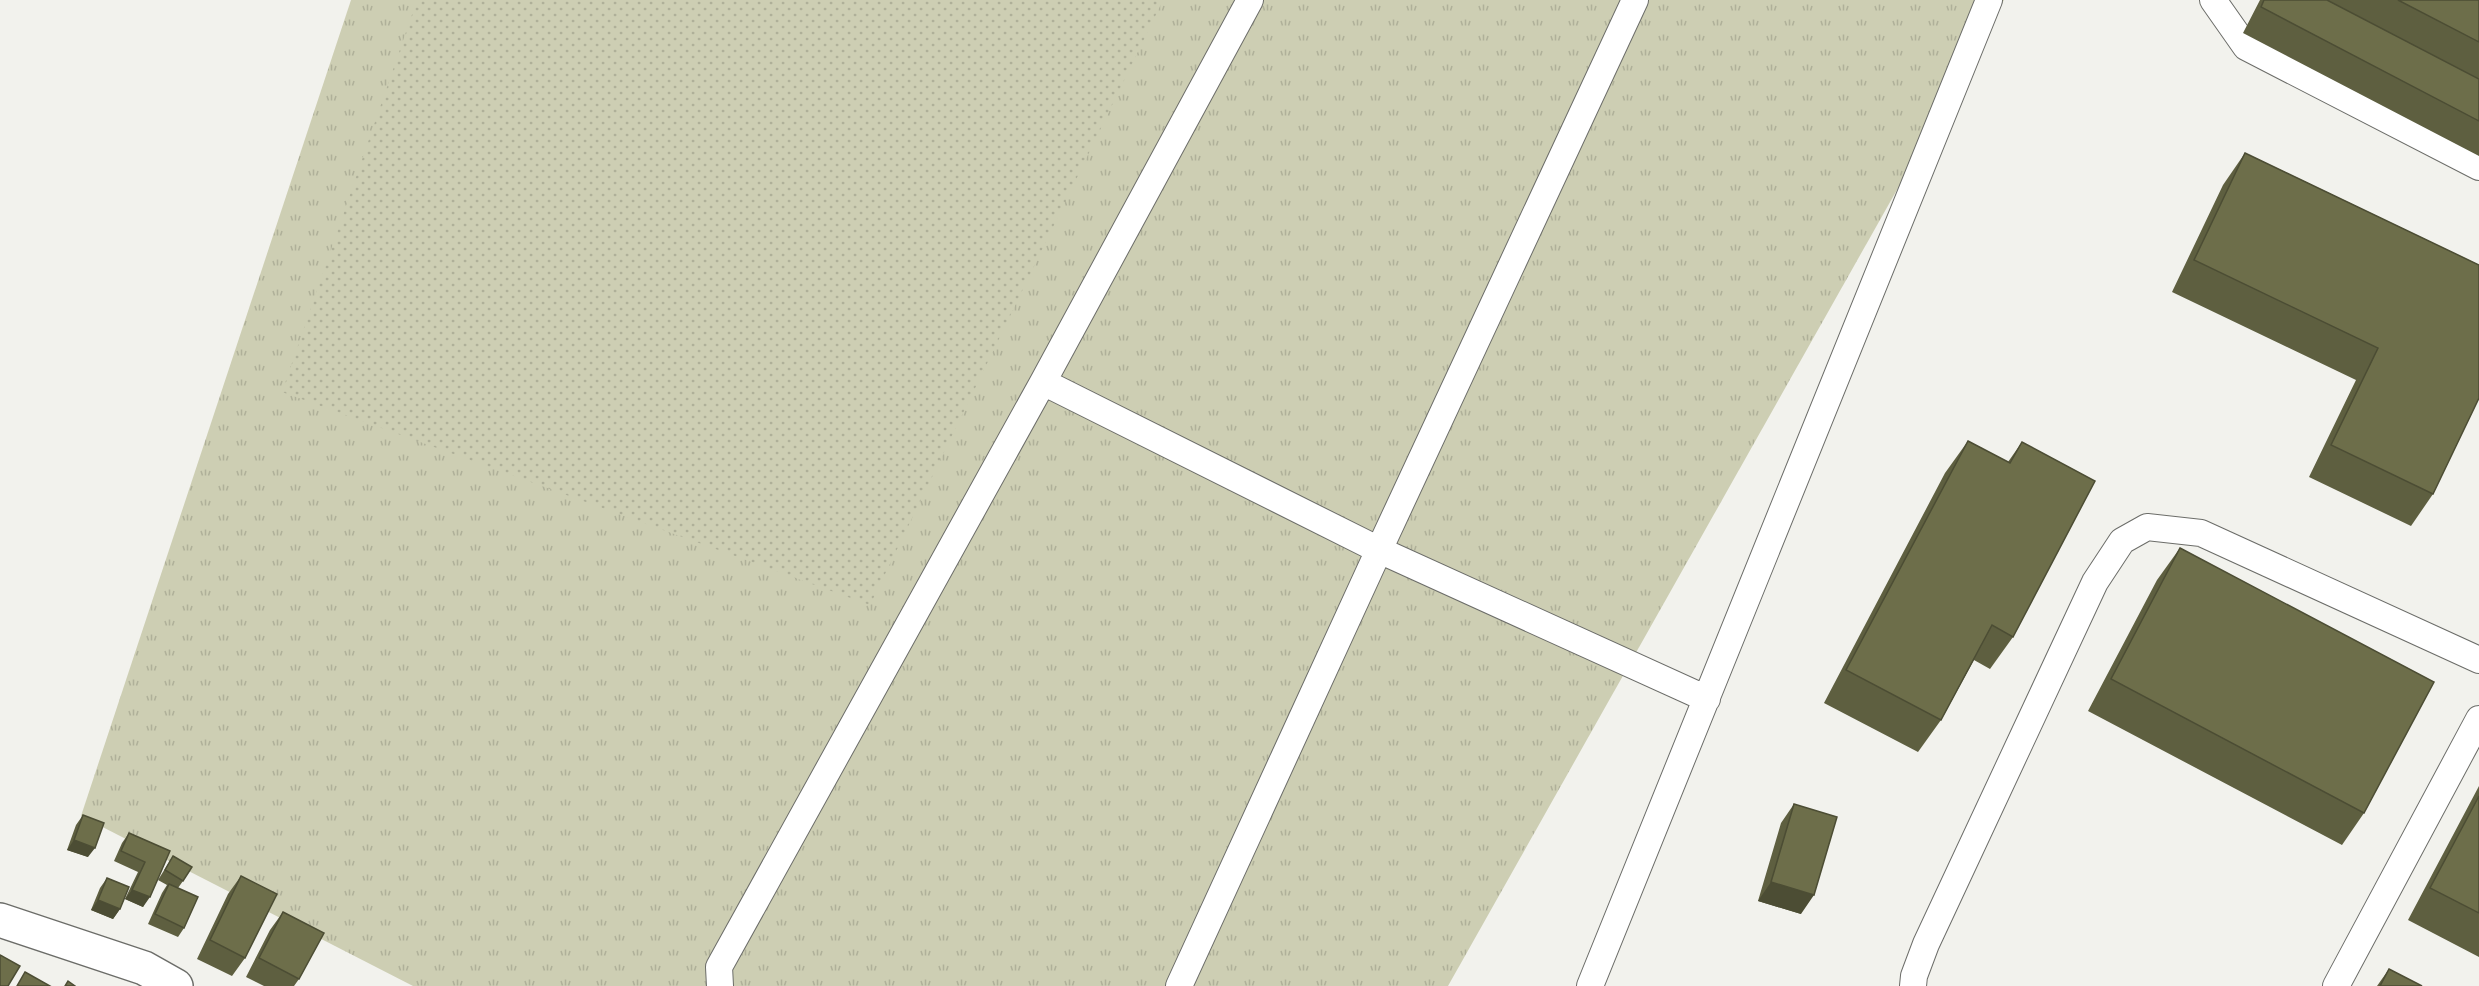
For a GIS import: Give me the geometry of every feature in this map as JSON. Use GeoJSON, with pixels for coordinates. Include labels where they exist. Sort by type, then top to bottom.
{"type":"FeatureCollection","features":[{"type":"Feature","properties":{"kind":"street"},"geometry":{"type":"LineString","coordinates":[[0,920],[144,968],[177,986]]}},
{"type":"Feature","properties":{"kind":"lane"},"geometry":{"type":"LineString","coordinates":[[720,986],[719,967],[1043,382],[1250,0]]}},
{"type":"Feature","properties":{"kind":"lane"},"geometry":{"type":"LineString","coordinates":[[1179,986],[1635,0]]}},
{"type":"Feature","properties":{"kind":"lane"},"geometry":{"type":"LineString","coordinates":[[1590,986],[1989,0]]}},
{"type":"Feature","properties":{"kind":"lane"},"geometry":{"type":"LineString","coordinates":[[2213,0],[2246,47],[2479,167]]}},
{"type":"Feature","properties":{"kind":"lane"},"geometry":{"type":"LineString","coordinates":[[1043,382],[1379,550],[1707,699]]}},
{"type":"Feature","properties":{"kind":"lane"},"geometry":{"type":"LineString","coordinates":[[1913,986],[1914,976],[1926,944],[2094,582],[2122,541],[2147,527],[2201,533],[2479,660]]}},
{"type":"Feature","properties":{"kind":"lane"},"geometry":{"type":"LineString","coordinates":[[2336,986],[2479,719]]}},
{"type":"Feature","properties":{"kind":"green space"},"geometry":{"type":"Polygon","coordinates":[[[351,0],[2004,0],[1448,986],[413,986],[81,816],[351,0]]]}},
{"type":"Feature","properties":{"kind":"green space"},"geometry":{"type":"Polygon","coordinates":[[[417,0],[1163,0],[870,605],[282,392],[417,0]]]}},
{"type":"Feature","properties":{"kind":"building"},"geometry":{"type":"Polygon","coordinates":[[[2264,0],[2327,0],[2479,79],[2479,121],[2261,7],[2264,0]]]}},
{"type":"Feature","properties":{"kind":"building"},"geometry":{"type":"Polygon","coordinates":[[[2398,0],[2479,0],[2479,42],[2398,0]]]}},
{"type":"Feature","properties":{"kind":"building"},"geometry":{"type":"Polygon","coordinates":[[[2245,153],[2479,265],[2479,398],[2433,494],[2331,445],[2378,348],[2194,260],[2245,153]]]}},
{"type":"Feature","properties":{"kind":"building"},"geometry":{"type":"Polygon","coordinates":[[[1968,441],[2010,463],[2022,442],[2095,481],[2013,637],[1992,625],[1941,720],[1846,670],[1968,441]]]}},
{"type":"Feature","properties":{"kind":"building"},"geometry":{"type":"Polygon","coordinates":[[[2180,548],[2434,682],[2364,813],[2111,679],[2180,548]]]}},
{"type":"Feature","properties":{"kind":"building"},"geometry":{"type":"Polygon","coordinates":[[[2479,796],[2479,913],[2430,888],[2479,796]]]}},
{"type":"Feature","properties":{"kind":"building"},"geometry":{"type":"Polygon","coordinates":[[[1794,804],[1837,817],[1814,895],[1771,882],[1794,804]]]}},
{"type":"Feature","properties":{"kind":"building"},"geometry":{"type":"Polygon","coordinates":[[[83,815],[104,823],[95,848],[74,840],[83,815]]]}},
{"type":"Feature","properties":{"kind":"building"},"geometry":{"type":"Polygon","coordinates":[[[129,833],[170,851],[150,897],[132,890],[145,862],[121,851],[129,833]]]}},
{"type":"Feature","properties":{"kind":"building"},"geometry":{"type":"Polygon","coordinates":[[[173,856],[192,867],[183,881],[165,870],[173,856]]]}},
{"type":"Feature","properties":{"kind":"building"},"geometry":{"type":"Polygon","coordinates":[[[241,876],[277,894],[245,958],[210,940],[241,876]]]}},
{"type":"Feature","properties":{"kind":"building"},"geometry":{"type":"Polygon","coordinates":[[[107,878],[129,887],[120,909],[98,900],[107,878]]]}},
{"type":"Feature","properties":{"kind":"building"},"geometry":{"type":"Polygon","coordinates":[[[169,884],[198,897],[184,928],[155,914],[169,884]]]}},
{"type":"Feature","properties":{"kind":"building"},"geometry":{"type":"Polygon","coordinates":[[[283,912],[324,933],[299,979],[259,958],[283,912]]]}},
{"type":"Feature","properties":{"kind":"building"},"geometry":{"type":"Polygon","coordinates":[[[0,955],[20,966],[8,986],[0,986],[0,955]]]}},
{"type":"Feature","properties":{"kind":"building"},"geometry":{"type":"Polygon","coordinates":[[[2389,969],[2422,986],[2380,986],[2389,969]]]}},
{"type":"Feature","properties":{"kind":"building"},"geometry":{"type":"Polygon","coordinates":[[[25,972],[50,986],[17,986],[25,972]]]}},
{"type":"Feature","properties":{"kind":"building"},"geometry":{"type":"Polygon","coordinates":[[[68,981],[75,986],[65,986],[68,981]]]}}]}
